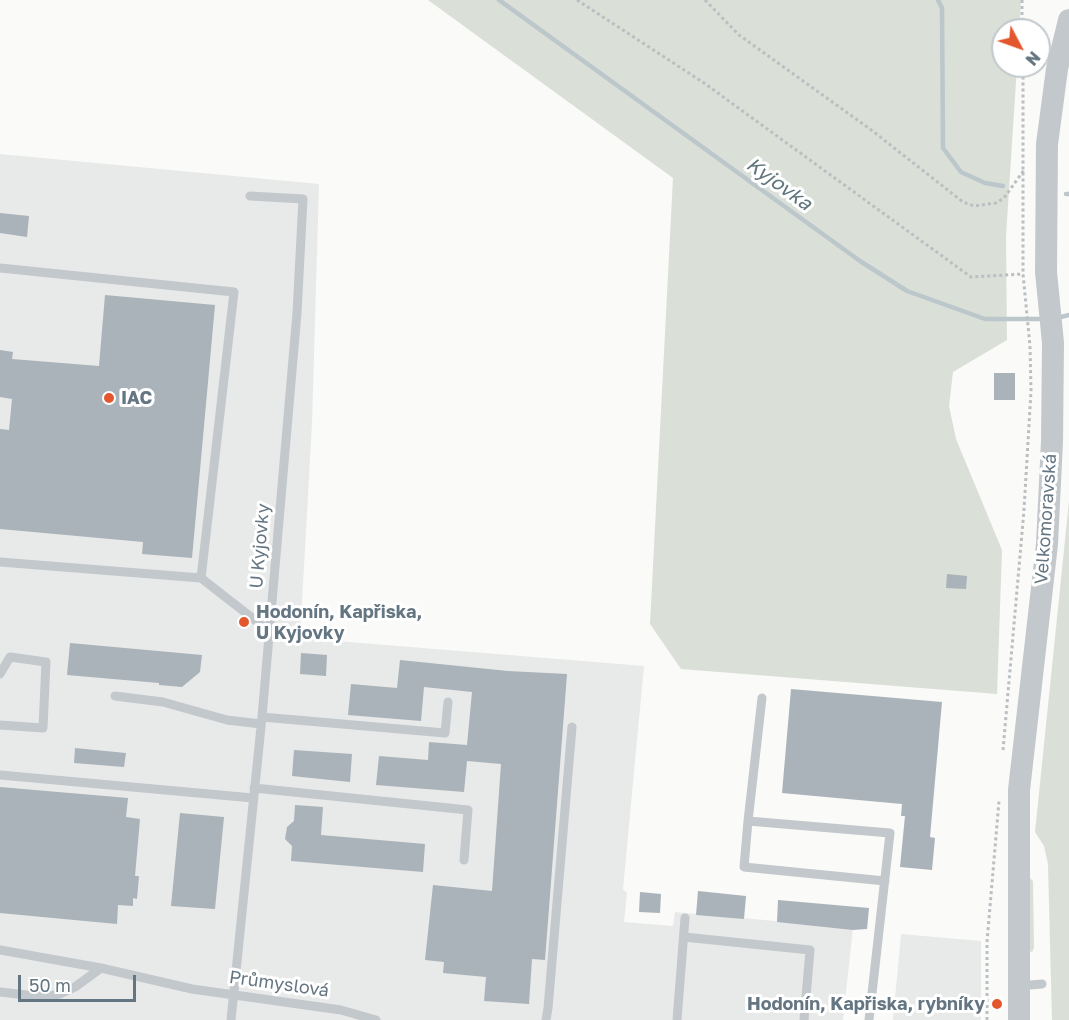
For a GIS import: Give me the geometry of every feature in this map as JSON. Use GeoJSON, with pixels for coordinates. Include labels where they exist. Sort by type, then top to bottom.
{"type":"FeatureCollection","features":[{"type":"Feature","properties":{"kind":"street","name":"Velkomoravská"},"geometry":{"type":"LineString","coordinates":[[1019,1020],[1019,790],[1047,544],[1052,441],[1053,344],[1046,272],[1047,144],[1058,69],[1069,20]]}},
{"type":"Feature","properties":{"kind":"lane","name":"U Kyjovky"},"geometry":{"type":"LineString","coordinates":[[231,1020],[261,720],[296,325],[303,200],[250,196]]}},
{"type":"Feature","properties":{"kind":"lane"},"geometry":{"type":"LineString","coordinates":[[0,268],[234,292],[201,578]]}},
{"type":"Feature","properties":{"kind":"lane"},"geometry":{"type":"LineString","coordinates":[[0,562],[201,578],[269,631]]}},
{"type":"Feature","properties":{"kind":"lane"},"geometry":{"type":"LineString","coordinates":[[0,674],[10,657],[46,662],[43,728],[0,725]]}},
{"type":"Feature","properties":{"kind":"lane"},"geometry":{"type":"LineString","coordinates":[[115,696],[163,702],[227,720],[261,720],[445,733],[448,702]]}},
{"type":"Feature","properties":{"kind":"lane"},"geometry":{"type":"LineString","coordinates":[[762,698],[744,867],[885,881]]}},
{"type":"Feature","properties":{"kind":"lane"},"geometry":{"type":"LineString","coordinates":[[546,1020],[549,1008],[572,727]]}},
{"type":"Feature","properties":{"kind":"lane"},"geometry":{"type":"LineString","coordinates":[[0,775],[468,810],[464,860]]}},
{"type":"Feature","properties":{"kind":"lane"},"geometry":{"type":"LineString","coordinates":[[748,821],[890,833],[869,1020]]}},
{"type":"Feature","properties":{"kind":"lane"},"geometry":{"type":"LineString","coordinates":[[677,1020],[685,918]]}},
{"type":"Feature","properties":{"kind":"lane"},"geometry":{"type":"LineString","coordinates":[[684,938],[810,950],[804,1020]]}},
{"type":"Feature","properties":{"kind":"lane","name":"Průmyslová"},"geometry":{"type":"LineString","coordinates":[[0,950],[101,968],[192,989],[340,1010],[376,1020]]}},
{"type":"Feature","properties":{"kind":"lane"},"geometry":{"type":"LineString","coordinates":[[0,992],[44,997],[60,994],[75,987],[101,968]]}},
{"type":"Feature","properties":{"kind":"lane"},"geometry":{"type":"LineString","coordinates":[[1019,986],[1042,984]]}},
{"type":"Feature","properties":{"kind":"path"},"geometry":{"type":"LineString","coordinates":[[577,0],[704,84],[971,277],[1023,274]]}},
{"type":"Feature","properties":{"kind":"path"},"geometry":{"type":"LineString","coordinates":[[705,0],[739,35],[870,129],[963,202],[974,207],[996,203],[1004,198],[1047,144]]}},
{"type":"Feature","properties":{"kind":"path"},"geometry":{"type":"LineString","coordinates":[[1022,0],[1022,18]]}},
{"type":"Feature","properties":{"kind":"path"},"geometry":{"type":"LineString","coordinates":[[1002,757],[1024,510],[1031,391],[1030,346],[1023,274],[1023,78]]}},
{"type":"Feature","properties":{"kind":"path"},"geometry":{"type":"LineString","coordinates":[[987,1020],[987,942],[999,791]]}},
{"type":"Feature","properties":{"kind":"shaded area"},"geometry":{"type":"Polygon","coordinates":[[[428,0],[1021,0],[1020,18],[991,18],[991,78],[1016,78],[1006,236],[1007,340],[953,372],[949,406],[956,439],[1002,550],[997,694],[681,669],[650,624],[673,178],[428,0]]]}},
{"type":"Feature","properties":{"kind":"shaded area"},"geometry":{"type":"Polygon","coordinates":[[[0,154],[319,184],[312,423],[300,638],[644,666],[623,889],[627,893],[624,922],[673,926],[675,912],[853,928],[843,1020],[0,1020],[0,154]]]}},
{"type":"Feature","properties":{"kind":"shaded area"},"geometry":{"type":"Polygon","coordinates":[[[1069,501],[1069,1020],[1052,1020],[1048,864],[1044,846],[1035,832],[1069,501]]]}},
{"type":"Feature","properties":{"kind":"shaded area"},"geometry":{"type":"Polygon","coordinates":[[[1030,878],[1033,881],[1034,948],[1032,952],[1029,951],[1030,878]]]}},
{"type":"Feature","properties":{"kind":"shaded area"},"geometry":{"type":"Polygon","coordinates":[[[901,934],[981,941],[981,1020],[893,1020],[901,934]]]}},
{"type":"Feature","properties":{"kind":"building"},"geometry":{"type":"Polygon","coordinates":[[[0,213],[29,216],[27,237],[0,233],[0,213]]]}},
{"type":"Feature","properties":{"kind":"building","name":"IAC"},"geometry":{"type":"Polygon","coordinates":[[[105,295],[215,305],[192,558],[142,554],[143,542],[0,529],[0,429],[9,430],[12,399],[0,397],[0,350],[13,352],[12,359],[99,366],[105,295]]]}},
{"type":"Feature","properties":{"kind":"building"},"geometry":{"type":"Polygon","coordinates":[[[994,373],[1015,373],[1015,400],[994,400],[994,373]]]}},
{"type":"Feature","properties":{"kind":"building"},"geometry":{"type":"Polygon","coordinates":[[[947,574],[967,576],[966,589],[946,588],[947,574]]]}},
{"type":"Feature","properties":{"kind":"building"},"geometry":{"type":"Polygon","coordinates":[[[70,643],[202,655],[200,672],[182,687],[67,675],[70,643]]]}},
{"type":"Feature","properties":{"kind":"building"},"geometry":{"type":"Polygon","coordinates":[[[301,653],[327,655],[326,676],[300,674],[301,653]]]}},
{"type":"Feature","properties":{"kind":"building"},"geometry":{"type":"Polygon","coordinates":[[[400,660],[508,671],[567,674],[545,960],[532,959],[529,1004],[484,1001],[486,977],[443,973],[444,962],[425,960],[433,885],[492,891],[501,764],[467,761],[464,792],[376,785],[379,756],[428,760],[429,742],[467,745],[472,692],[424,687],[421,721],[348,715],[351,684],[397,688],[400,660]]]}},
{"type":"Feature","properties":{"kind":"building"},"geometry":{"type":"Polygon","coordinates":[[[791,689],[942,702],[930,837],[935,838],[932,870],[900,867],[905,816],[901,816],[902,804],[782,793],[791,689]]]}},
{"type":"Feature","properties":{"kind":"building"},"geometry":{"type":"Polygon","coordinates":[[[75,748],[126,753],[124,767],[74,763],[75,748]]]}},
{"type":"Feature","properties":{"kind":"building"},"geometry":{"type":"Polygon","coordinates":[[[294,750],[352,754],[350,782],[292,776],[294,750]]]}},
{"type":"Feature","properties":{"kind":"building"},"geometry":{"type":"Polygon","coordinates":[[[0,787],[128,798],[126,817],[140,819],[135,876],[139,876],[137,899],[133,898],[133,906],[118,905],[117,924],[0,913],[0,787]]]}},
{"type":"Feature","properties":{"kind":"building"},"geometry":{"type":"Polygon","coordinates":[[[295,805],[323,807],[321,835],[425,844],[423,872],[291,861],[292,846],[285,839],[287,827],[294,821],[295,805]]]}},
{"type":"Feature","properties":{"kind":"building"},"geometry":{"type":"Polygon","coordinates":[[[180,813],[224,817],[215,909],[171,906],[180,813]]]}},
{"type":"Feature","properties":{"kind":"building"},"geometry":{"type":"Polygon","coordinates":[[[698,891],[746,896],[744,919],[696,915],[698,891]]]}},
{"type":"Feature","properties":{"kind":"building"},"geometry":{"type":"Polygon","coordinates":[[[640,892],[661,894],[660,913],[639,912],[640,892]]]}},
{"type":"Feature","properties":{"kind":"building"},"geometry":{"type":"Polygon","coordinates":[[[778,900],[869,908],[867,929],[853,930],[777,922],[778,900]]]}},
{"type":"Feature","properties":{"kind":"waterway","name":"Kyjovka"},"geometry":{"type":"LineString","coordinates":[[499,0],[860,261],[907,291],[985,319],[1043,319]]}},
{"type":"Feature","properties":{"kind":"waterway"},"geometry":{"type":"LineString","coordinates":[[938,0],[942,8],[943,148],[961,172],[985,183],[1003,186]]}},
{"type":"Feature","properties":{"kind":"waterway","name":"Kyjovka"},"geometry":{"type":"LineString","coordinates":[[1057,318],[1069,315]]}},
{"type":"Feature","properties":{"kind":"place","name":"IAC"},"geometry":{"type":"Point","coordinates":[109,398]}},
{"type":"Feature","properties":{"kind":"place","name":"Hodonín, Kapřiska, U Kyjovky"},"geometry":{"type":"Point","coordinates":[244,622]}},
{"type":"Feature","properties":{"kind":"place","name":"Hodonín, Kapřiska, rybníky"},"geometry":{"type":"Point","coordinates":[997,1004]}}]}
